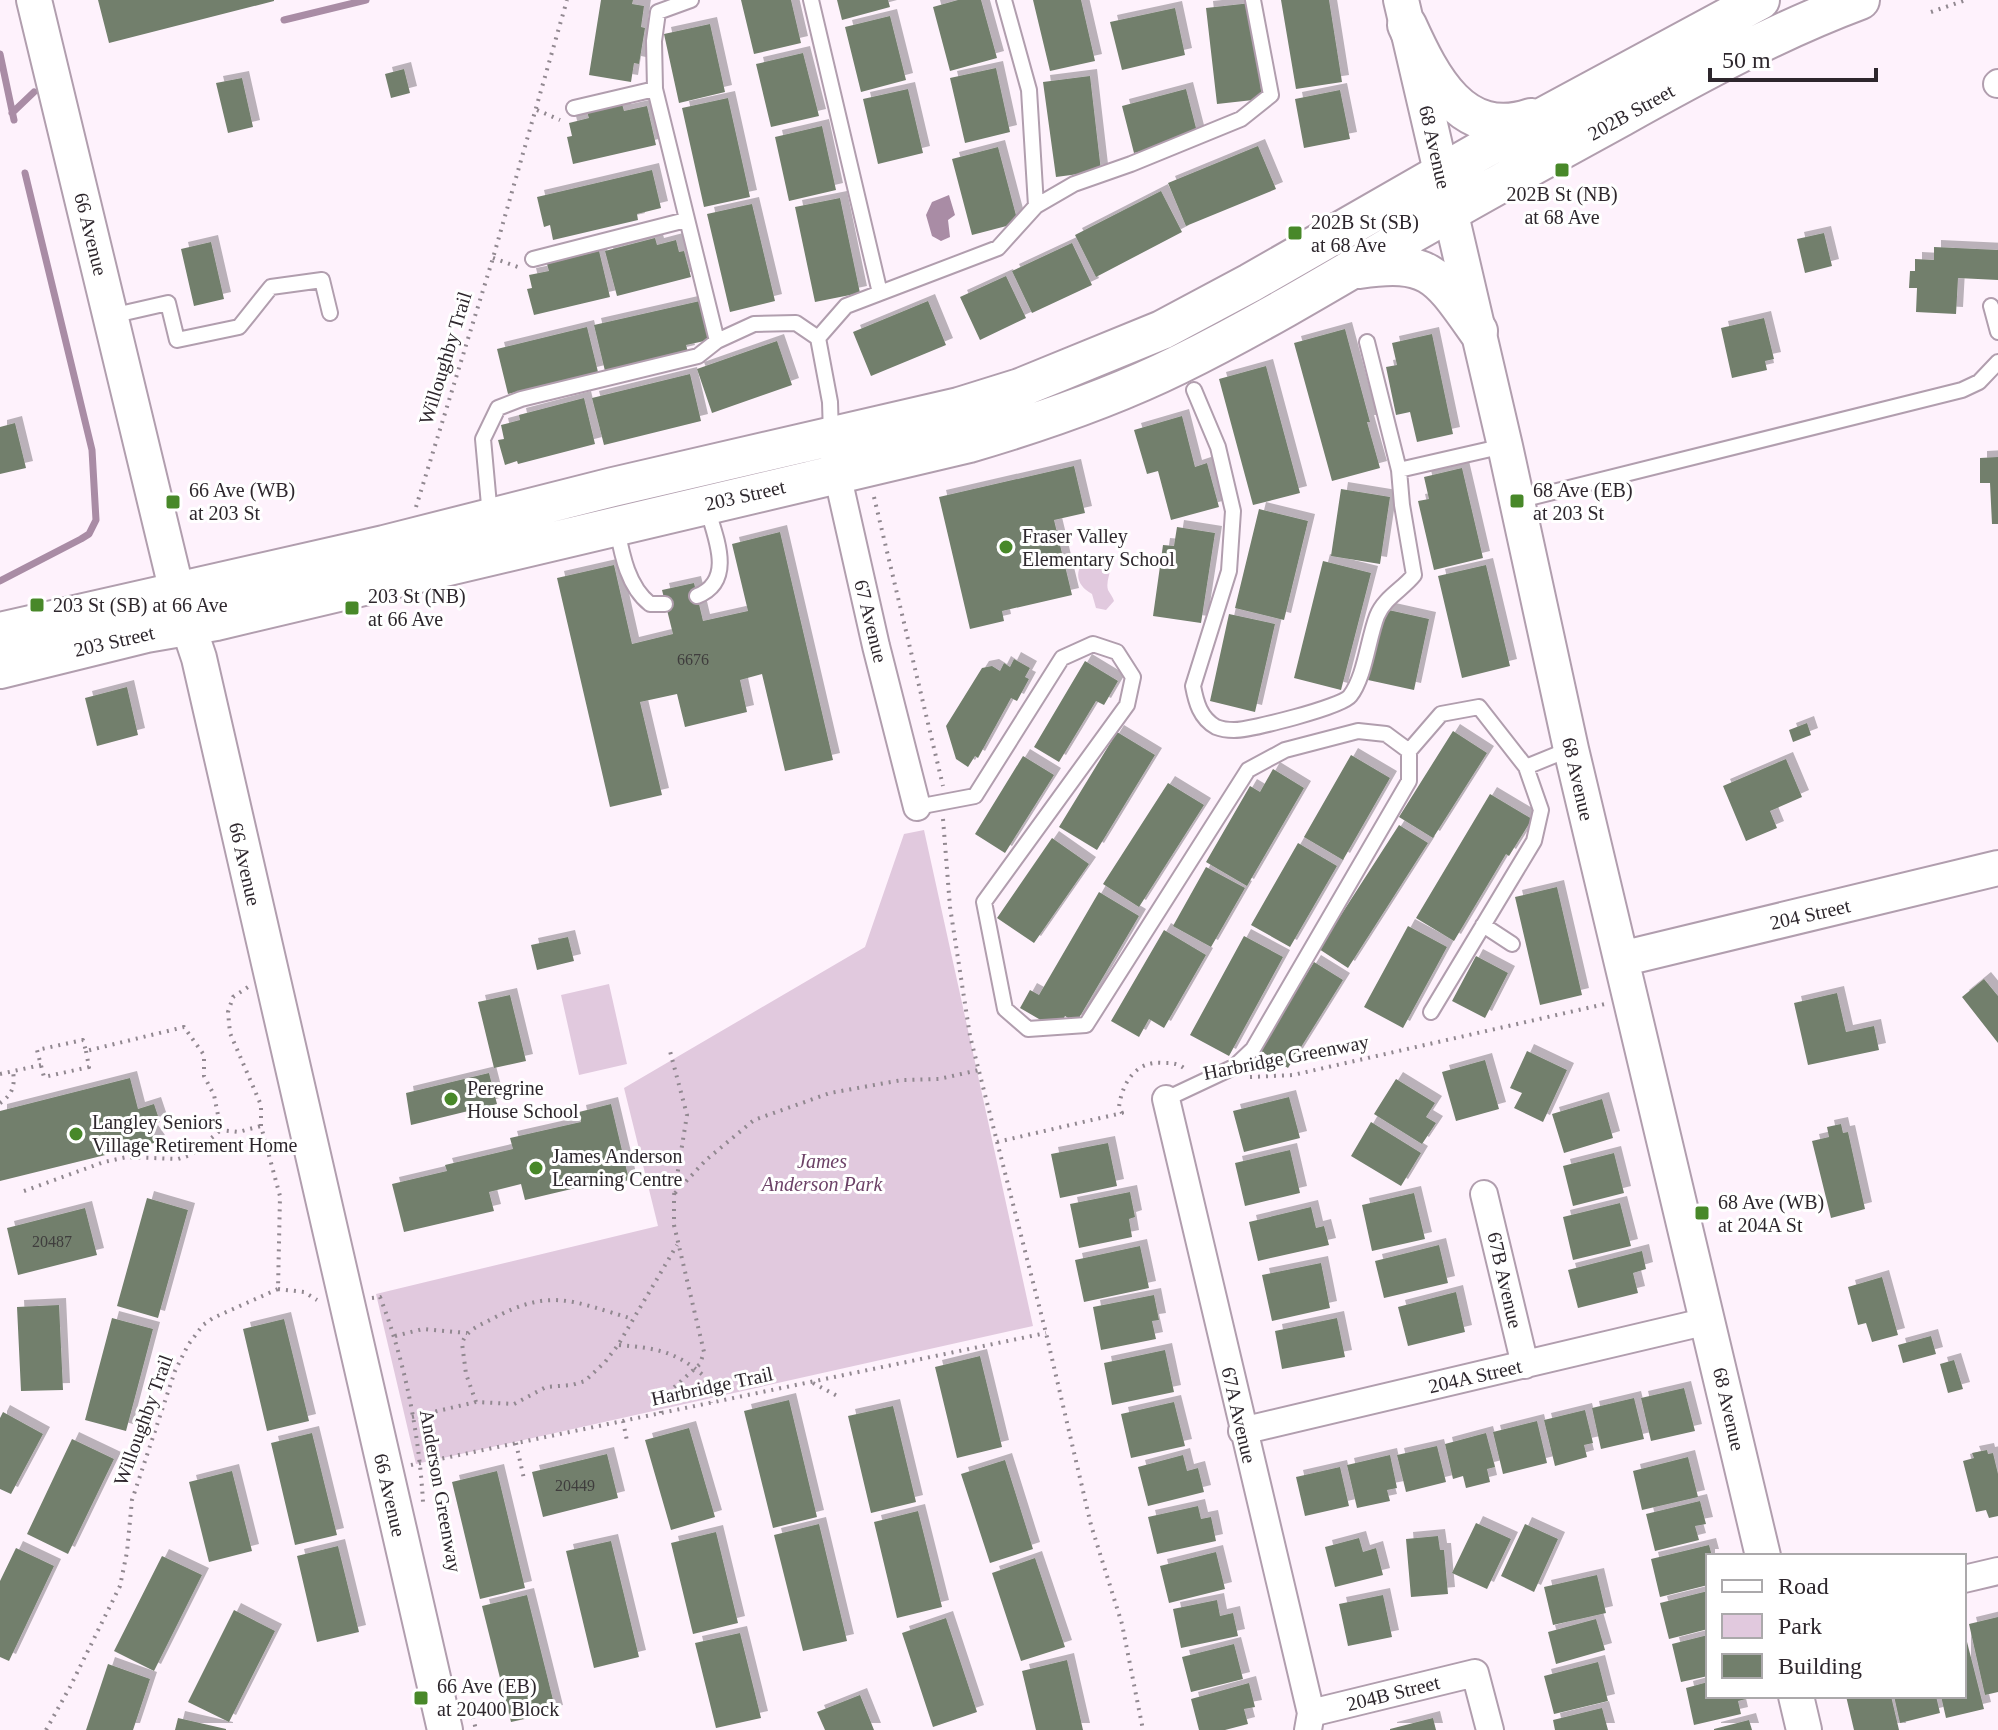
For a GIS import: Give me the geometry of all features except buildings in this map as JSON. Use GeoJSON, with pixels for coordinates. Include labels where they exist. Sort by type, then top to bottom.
{"type":"FeatureCollection","features":[{"type":"Feature","properties":{"kind":"main road","name":"202B Street"},"geometry":{"type":"LineString","coordinates":[[1442,174],[1760,0]]}},
{"type":"Feature","properties":{"kind":"main road","name":"202B Street"},"geometry":{"type":"LineString","coordinates":[[1450,212],[1737,55],[1798,25],[1860,0]]}},
{"type":"Feature","properties":{"kind":"main road"},"geometry":{"type":"LineString","coordinates":[[1404,13],[1427,70],[1447,96],[1472,115],[1487,123],[1517,122],[1560,108]]}},
{"type":"Feature","properties":{"kind":"main road","name":"203 Street"},"geometry":{"type":"LineString","coordinates":[[0,632],[182,609],[482,540],[831,435],[959,407],[1020,388],[1174,323],[1442,174]]}},
{"type":"Feature","properties":{"kind":"main road","name":"203 Street"},"geometry":{"type":"LineString","coordinates":[[0,669],[146,633],[235,580],[482,540],[617,526],[969,443],[1033,424],[1178,365],[1352,270],[1450,212]]}},
{"type":"Feature","properties":{"kind":"main road"},"geometry":{"type":"LineString","coordinates":[[1352,270],[1393,265],[1423,269],[1447,288],[1478,331]]}},
{"type":"Feature","properties":{"kind":"street","name":"66 Avenue"},"geometry":{"type":"LineString","coordinates":[[34,0],[182,609],[202,673],[445,1730]]}},
{"type":"Feature","properties":{"kind":"street","name":"68 Avenue"},"geometry":{"type":"LineString","coordinates":[[1404,13],[1505,446],[1571,749],[1763,1554]]}},
{"type":"Feature","properties":{"kind":"street","name":"67 Avenue"},"geometry":{"type":"LineString","coordinates":[[831,435],[836,474],[917,807]]}},
{"type":"Feature","properties":{"kind":"street","name":"204 Street"},"geometry":{"type":"LineString","coordinates":[[1621,959],[1998,868]]}},
{"type":"Feature","properties":{"kind":"street","name":"67A Avenue"},"geometry":{"type":"LineString","coordinates":[[1166,1099],[1309,1722]]}},
{"type":"Feature","properties":{"kind":"street","name":"67B Avenue"},"geometry":{"type":"LineString","coordinates":[[1484,1194],[1525,1365]]}},
{"type":"Feature","properties":{"kind":"street","name":"204A Street"},"geometry":{"type":"LineString","coordinates":[[1242,1431],[1708,1321]]}},
{"type":"Feature","properties":{"kind":"street"},"geometry":{"type":"LineString","coordinates":[[1966,1579],[1998,1571]]}},
{"type":"Feature","properties":{"kind":"street","name":"204B Street"},"geometry":{"type":"LineString","coordinates":[[1309,1722],[1482,1665],[1490,1730]]}},
{"type":"Feature","properties":{"kind":"street"},"geometry":{"type":"LineString","coordinates":[[1796,1698],[1804,1730]]}},
{"type":"Feature","properties":{"kind":"lane"},"geometry":{"type":"LineString","coordinates":[[691,0],[658,12],[654,41],[655,89],[717,341]]}},
{"type":"Feature","properties":{"kind":"lane"},"geometry":{"type":"LineString","coordinates":[[811,0],[880,293]]}},
{"type":"Feature","properties":{"kind":"lane"},"geometry":{"type":"LineString","coordinates":[[1004,0],[1029,90],[1036,206]]}},
{"type":"Feature","properties":{"kind":"lane"},"geometry":{"type":"LineString","coordinates":[[818,338],[846,306],[998,248],[1036,206],[1074,184],[1241,119],[1271,95],[1253,0]]}},
{"type":"Feature","properties":{"kind":"lane"},"geometry":{"type":"LineString","coordinates":[[574,108],[655,89]]}},
{"type":"Feature","properties":{"kind":"lane"},"geometry":{"type":"LineString","coordinates":[[533,259],[686,220]]}},
{"type":"Feature","properties":{"kind":"lane"},"geometry":{"type":"LineString","coordinates":[[110,316],[168,303],[177,340],[239,327],[271,287],[322,280],[330,313]]}},
{"type":"Feature","properties":{"kind":"lane"},"geometry":{"type":"LineString","coordinates":[[1991,306],[1998,332]]}},
{"type":"Feature","properties":{"kind":"lane"},"geometry":{"type":"LineString","coordinates":[[482,540],[483,439],[498,408],[521,399],[698,356],[717,341],[754,324],[796,323],[818,338],[830,402],[831,435]]}},
{"type":"Feature","properties":{"kind":"lane"},"geometry":{"type":"LineString","coordinates":[[1194,390],[1218,447],[1233,511],[1229,571],[1193,686],[1197,705],[1206,719],[1218,728],[1235,730],[1331,708],[1349,699],[1356,687],[1378,612],[1414,575],[1399,470],[1367,342]]}},
{"type":"Feature","properties":{"kind":"lane"},"geometry":{"type":"LineString","coordinates":[[1517,501],[1962,390],[1979,382],[1998,362]]}},
{"type":"Feature","properties":{"kind":"lane"},"geometry":{"type":"LineString","coordinates":[[1399,470],[1505,446]]}},
{"type":"Feature","properties":{"kind":"lane"},"geometry":{"type":"LineString","coordinates":[[697,596],[710,591],[718,580],[720,566],[706,505]]}},
{"type":"Feature","properties":{"kind":"lane"},"geometry":{"type":"LineString","coordinates":[[617,526],[627,571],[641,597],[650,604],[665,604]]}},
{"type":"Feature","properties":{"kind":"lane"},"geometry":{"type":"LineString","coordinates":[[917,807],[975,796],[1062,658],[1093,644],[1117,652],[1133,677],[1127,705],[984,902],[1005,1009],[1028,1029],[1086,1025],[1248,770],[1285,750],[1358,731],[1386,734],[1409,751]]}},
{"type":"Feature","properties":{"kind":"lane"},"geometry":{"type":"LineString","coordinates":[[1166,1099],[1234,1067],[1253,1049],[1409,781],[1409,751],[1441,714],[1479,707],[1526,767],[1541,810],[1534,841],[1431,1012]]}},
{"type":"Feature","properties":{"kind":"lane"},"geometry":{"type":"LineString","coordinates":[[1526,767],[1571,749]]}},
{"type":"Feature","properties":{"kind":"lane"},"geometry":{"type":"LineString","coordinates":[[1483,925],[1512,944]]}},
{"type":"Feature","properties":{"kind":"path","name":"Willoughby Trail"},"geometry":{"type":"LineString","coordinates":[[413,516],[493,258],[567,0]]}},
{"type":"Feature","properties":{"kind":"path"},"geometry":{"type":"LineString","coordinates":[[1931,12],[1966,0]]}},
{"type":"Feature","properties":{"kind":"path"},"geometry":{"type":"LineString","coordinates":[[493,258],[520,268],[533,259]]}},
{"type":"Feature","properties":{"kind":"path"},"geometry":{"type":"LineString","coordinates":[[874,497],[944,780],[950,907],[970,1036],[1046,1333],[1091,1525],[1122,1624],[1143,1730]]}},
{"type":"Feature","properties":{"kind":"path","name":"Willoughby Trail"},"geometry":{"type":"LineString","coordinates":[[46,1730],[120,1586],[132,1500],[175,1371],[188,1345],[203,1325],[213,1318],[278,1289],[280,1196],[261,1126],[261,1105],[230,1033],[228,1012],[233,997],[249,987],[254,976]]}},
{"type":"Feature","properties":{"kind":"path","name":"Harbridge Greenway"},"geometry":{"type":"LineString","coordinates":[[1243,1080],[1266,1075],[1293,1075],[1631,998]]}},
{"type":"Feature","properties":{"kind":"path"},"geometry":{"type":"LineString","coordinates":[[86,1051],[184,1027],[204,1055],[204,1076],[214,1095],[221,1130]]}},
{"type":"Feature","properties":{"kind":"path"},"geometry":{"type":"LineString","coordinates":[[83,1040],[86,1051],[89,1067],[44,1077],[37,1050],[83,1040]]}},
{"type":"Feature","properties":{"kind":"path"},"geometry":{"type":"LineString","coordinates":[[661,1413],[659,1402],[696,1369],[703,1360],[704,1352],[674,1225],[674,1195],[687,1115],[670,1051]]}},
{"type":"Feature","properties":{"kind":"path","name":"Harbridge Greenway"},"geometry":{"type":"LineString","coordinates":[[997,1142],[1122,1113],[1119,1107],[1121,1089],[1136,1069],[1153,1062],[1181,1064],[1198,1085]]}},
{"type":"Feature","properties":{"kind":"path"},"geometry":{"type":"LineString","coordinates":[[0,1074],[41,1065]]}},
{"type":"Feature","properties":{"kind":"path"},"geometry":{"type":"LineString","coordinates":[[674,1195],[706,1160],[754,1120],[830,1093],[902,1080],[939,1079],[979,1070]]}},
{"type":"Feature","properties":{"kind":"path"},"geometry":{"type":"LineString","coordinates":[[0,1103],[9,1096],[15,1084],[13,1071]]}},
{"type":"Feature","properties":{"kind":"path"},"geometry":{"type":"LineString","coordinates":[[24,1191],[104,1162],[127,1157],[178,1159],[191,1155],[221,1130],[238,1132],[261,1126]]}},
{"type":"Feature","properties":{"kind":"path"},"geometry":{"type":"LineString","coordinates":[[412,1417],[476,1402],[514,1404],[546,1387],[578,1384],[594,1374],[618,1345],[678,1243]]}},
{"type":"Feature","properties":{"kind":"path","name":"Anderson Greenway"},"geometry":{"type":"LineString","coordinates":[[370,1298],[380,1297],[395,1336],[421,1463],[426,1515]]}},
{"type":"Feature","properties":{"kind":"path"},"geometry":{"type":"LineString","coordinates":[[395,1336],[439,1329],[467,1333],[506,1311],[551,1298],[633,1319]]}},
{"type":"Feature","properties":{"kind":"path"},"geometry":{"type":"LineString","coordinates":[[467,1333],[461,1349],[476,1402]]}},
{"type":"Feature","properties":{"kind":"path","name":"Harbridge Trail"},"geometry":{"type":"LineString","coordinates":[[385,1471],[1046,1333]]}},
{"type":"Feature","properties":{"kind":"path"},"geometry":{"type":"LineString","coordinates":[[618,1345],[659,1348],[696,1369],[704,1376],[711,1403]]}},
{"type":"Feature","properties":{"kind":"path"},"geometry":{"type":"LineString","coordinates":[[811,1382],[841,1398]]}},
{"type":"Feature","properties":{"kind":"path"},"geometry":{"type":"LineString","coordinates":[[721,1401],[722,1409]]}},
{"type":"Feature","properties":{"kind":"path"},"geometry":{"type":"LineString","coordinates":[[623,1421],[627,1441]]}},
{"type":"Feature","properties":{"kind":"path"},"geometry":{"type":"LineString","coordinates":[[516,1443],[524,1479]]}},
{"type":"Feature","properties":{"kind":"path"},"geometry":{"type":"LineString","coordinates":[[470,1704],[476,1730]]}},
{"type":"Feature","properties":{"kind":"green space"},"geometry":{"type":"Polygon","coordinates":[[[1096,558],[1110,567],[1107,585],[1114,601],[1106,610],[1096,608],[1092,594],[1081,585],[1078,577],[1082,563],[1096,558]]]}},
{"type":"Feature","properties":{"kind":"green space","name":"James Anderson Park"},"geometry":{"type":"Polygon","coordinates":[[[924,830],[1033,1326],[416,1464],[376,1294],[658,1226],[624,1088],[865,947],[904,834],[924,830]]]}},
{"type":"Feature","properties":{"kind":"green space"},"geometry":{"type":"Polygon","coordinates":[[[609,984],[627,1064],[579,1075],[561,995],[609,984]]]}},
{"type":"Feature","properties":{"kind":"shaded area"},"geometry":{"type":"Polygon","coordinates":[[[949,195],[955,215],[948,220],[950,237],[941,241],[932,236],[926,215],[932,202],[949,195]]]}},
{"type":"Feature","properties":{"kind":"waterway"},"geometry":{"type":"LineString","coordinates":[[284,20],[366,0]]}},
{"type":"Feature","properties":{"kind":"waterway"},"geometry":{"type":"LineString","coordinates":[[0,54],[14,120]]}},
{"type":"Feature","properties":{"kind":"waterway"},"geometry":{"type":"LineString","coordinates":[[12,113],[34,92]]}},
{"type":"Feature","properties":{"kind":"waterway"},"geometry":{"type":"LineString","coordinates":[[0,581],[89,534],[96,520],[92,450],[25,173]]}},
{"type":"Feature","properties":{"kind":"place","name":"202B St (NB) at 68 Ave"},"geometry":{"type":"Point","coordinates":[1562,170]}},
{"type":"Feature","properties":{"kind":"place","name":"202B St (SB) at 68 Ave"},"geometry":{"type":"Point","coordinates":[1295,233]}},
{"type":"Feature","properties":{"kind":"place","name":"68 Ave (EB) at 203 St"},"geometry":{"type":"Point","coordinates":[1517,501]}},
{"type":"Feature","properties":{"kind":"place","name":"66 Ave (WB) at 203 St"},"geometry":{"type":"Point","coordinates":[173,502]}},
{"type":"Feature","properties":{"kind":"place","name":"Fraser Valley Elementary School"},"geometry":{"type":"Point","coordinates":[1006,547]}},
{"type":"Feature","properties":{"kind":"place","name":"203 St (SB) at 66 Ave"},"geometry":{"type":"Point","coordinates":[37,605]}},
{"type":"Feature","properties":{"kind":"place","name":"203 St (NB) at 66 Ave"},"geometry":{"type":"Point","coordinates":[352,608]}},
{"type":"Feature","properties":{"kind":"place","name":"Peregrine House School"},"geometry":{"type":"Point","coordinates":[451,1099]}},
{"type":"Feature","properties":{"kind":"place","name":"Langley Seniors Village Retirement Home"},"geometry":{"type":"Point","coordinates":[76,1134]}},
{"type":"Feature","properties":{"kind":"place","name":"James Anderson Learning Centre"},"geometry":{"type":"Point","coordinates":[536,1168]}},
{"type":"Feature","properties":{"kind":"place","name":"68 Ave (WB) at 204A St"},"geometry":{"type":"Point","coordinates":[1702,1213]}},
{"type":"Feature","properties":{"kind":"place","name":"66 Ave (EB) at 20400 Block"},"geometry":{"type":"Point","coordinates":[421,1698]}}]}
